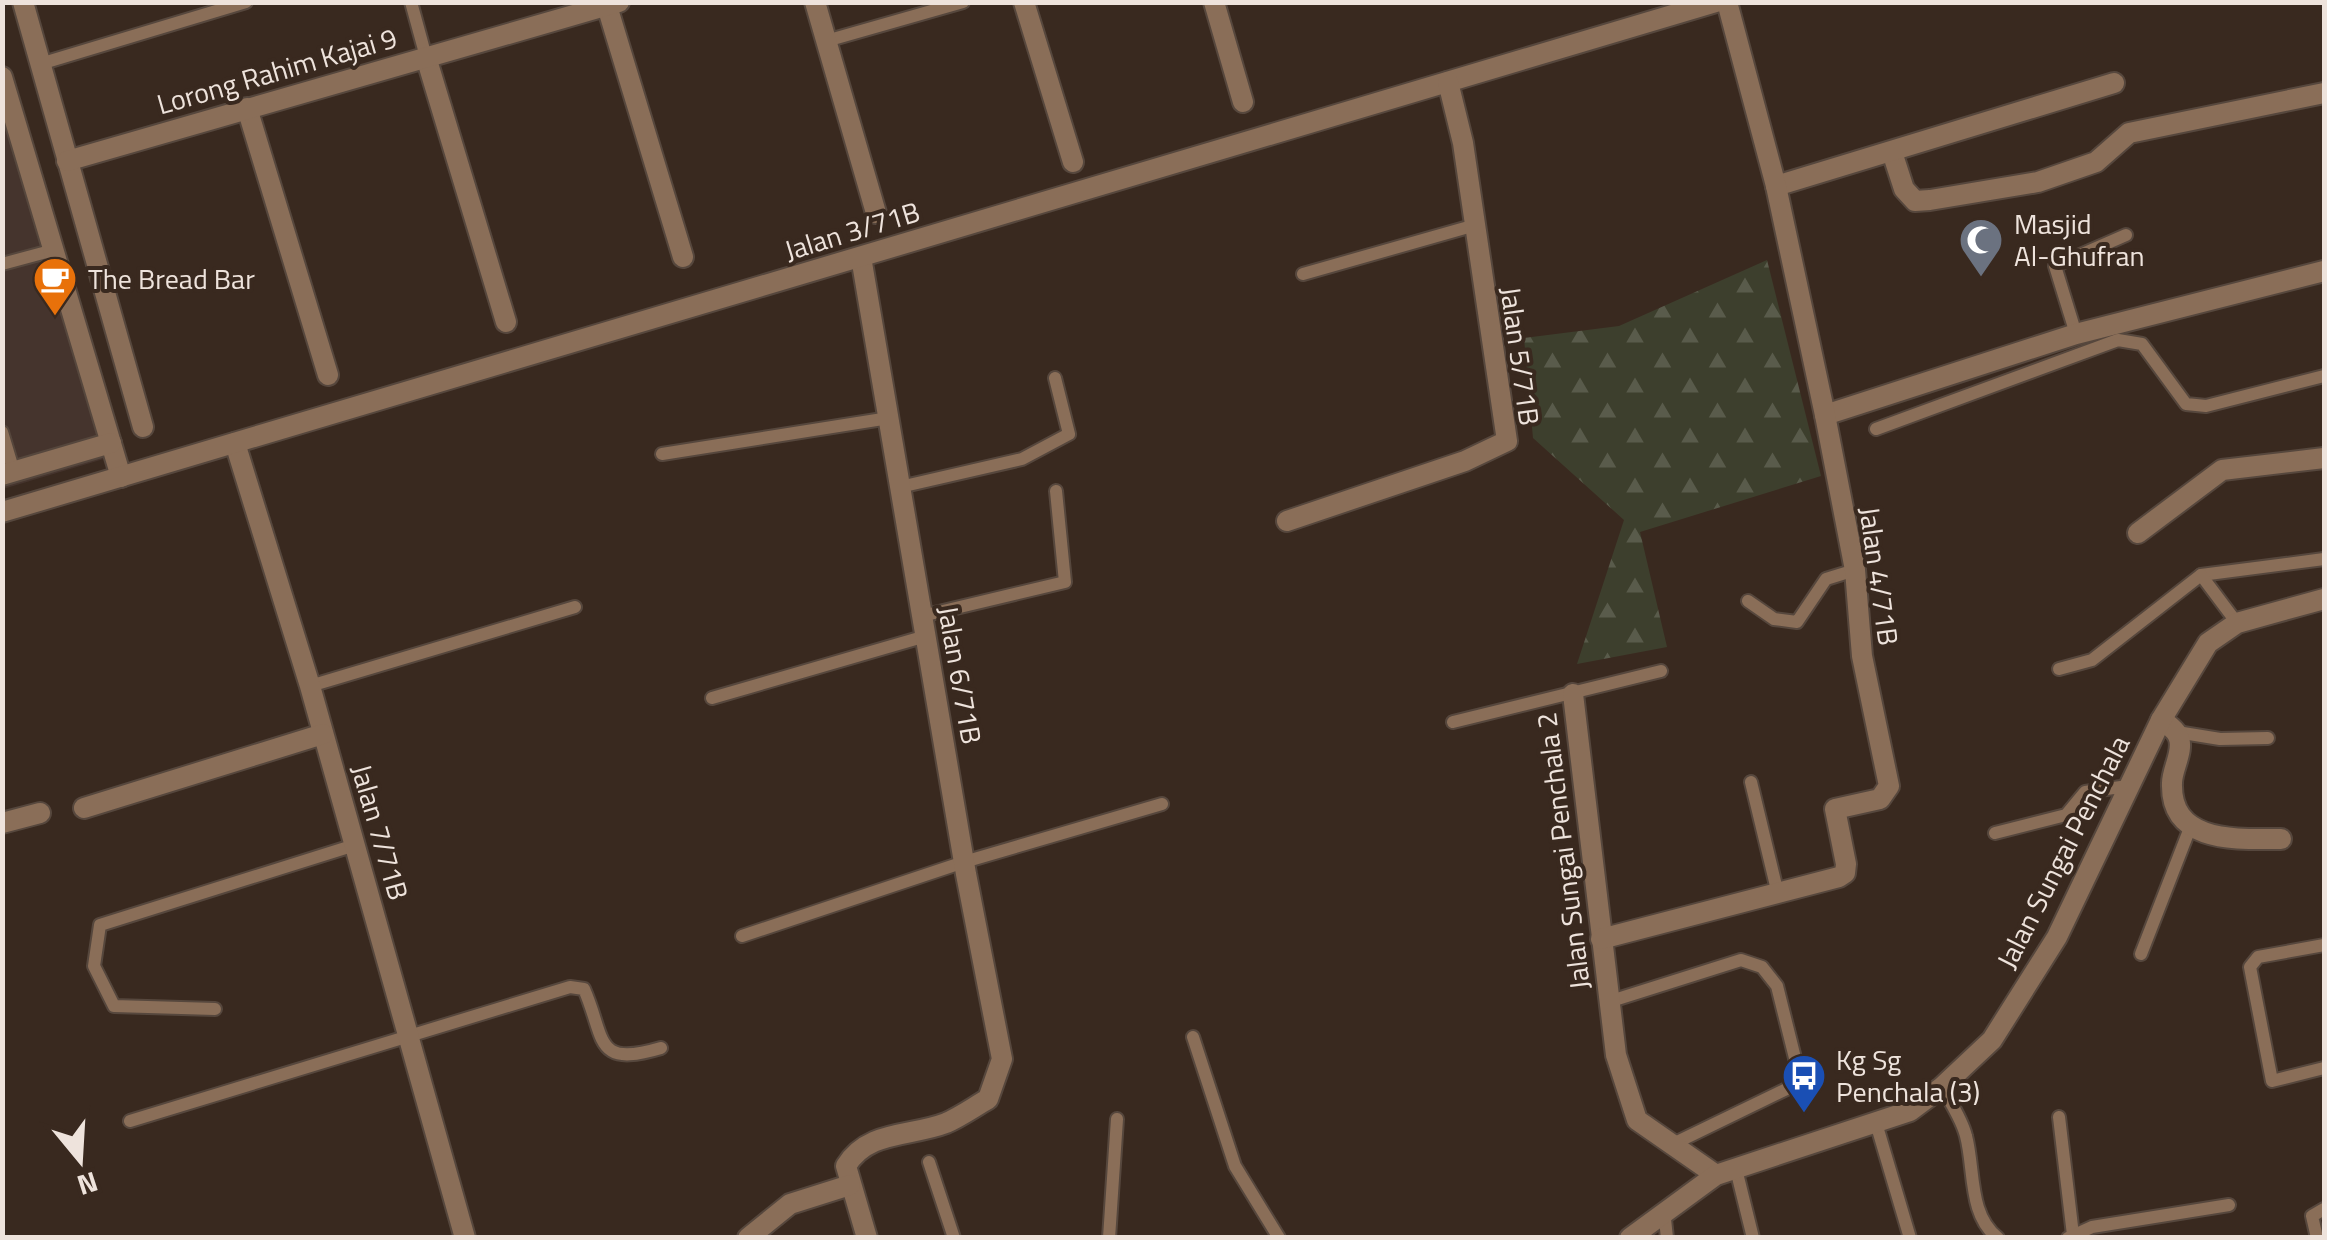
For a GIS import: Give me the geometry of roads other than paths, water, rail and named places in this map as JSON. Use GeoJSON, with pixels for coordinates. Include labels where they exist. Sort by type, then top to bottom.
{"type":"FeatureCollection","features":[{"type":"Feature","properties":{"kind":"street"},"geometry":{"type":"LineString","coordinates":[[23,2],[143,427]]}},
{"type":"Feature","properties":{"kind":"street"},"geometry":{"type":"LineString","coordinates":[[815,2],[876,213]]}},
{"type":"Feature","properties":{"kind":"street"},"geometry":{"type":"LineString","coordinates":[[1024,2],[1073,162]]}},
{"type":"Feature","properties":{"kind":"street"},"geometry":{"type":"LineString","coordinates":[[1214,2],[1243,102]]}},
{"type":"Feature","properties":{"kind":"street","name":"Jalan 3/71B"},"geometry":{"type":"LineString","coordinates":[[2,512],[1716,2]]}},
{"type":"Feature","properties":{"kind":"street","name":"Jalan 4/71B"},"geometry":{"type":"LineString","coordinates":[[1601,939],[1845,873],[1835,809],[1888,794],[1862,656],[1855,570],[1825,415],[1776,186],[1726,2]]}},
{"type":"Feature","properties":{"kind":"street"},"geometry":{"type":"LineString","coordinates":[[613,4],[684,257]]}},
{"type":"Feature","properties":{"kind":"street","name":"Lorong Rahim Kajai 9"},"geometry":{"type":"LineString","coordinates":[[67,161],[613,4]]}},
{"type":"Feature","properties":{"kind":"street"},"geometry":{"type":"LineString","coordinates":[[426,57],[506,322]]}},
{"type":"Feature","properties":{"kind":"street"},"geometry":{"type":"LineString","coordinates":[[2,77],[121,477]]}},
{"type":"Feature","properties":{"kind":"street","name":"Jalan 5/71B"},"geometry":{"type":"LineString","coordinates":[[1287,521],[1465,462],[1506,442],[1463,143],[1448,82]]}},
{"type":"Feature","properties":{"kind":"street"},"geometry":{"type":"LineString","coordinates":[[1776,186],[2114,84]]}},
{"type":"Feature","properties":{"kind":"street"},"geometry":{"type":"LineString","coordinates":[[1892,152],[1904,188],[1915,200],[1930,200],[2038,182],[2096,162],[2129,134],[2324,93]]}},
{"type":"Feature","properties":{"kind":"street"},"geometry":{"type":"LineString","coordinates":[[248,108],[328,375]]}},
{"type":"Feature","properties":{"kind":"street","name":"Jalan 6/71B"},"geometry":{"type":"LineString","coordinates":[[850,1184],[846,1166],[854,1152],[877,1139],[946,1123],[988,1099],[1002,1059],[964,862],[861,257]]}},
{"type":"Feature","properties":{"kind":"street"},"geometry":{"type":"LineString","coordinates":[[1825,415],[2076,334],[2324,271]]}},
{"type":"Feature","properties":{"kind":"street"},"geometry":{"type":"LineString","coordinates":[[8,474],[111,443]]}},
{"type":"Feature","properties":{"kind":"street","name":"Jalan 7/71B"},"geometry":{"type":"LineString","coordinates":[[234,443],[310,686],[465,1238]]}},
{"type":"Feature","properties":{"kind":"street"},"geometry":{"type":"LineString","coordinates":[[2138,533],[2222,470],[2324,458]]}},
{"type":"Feature","properties":{"kind":"street","name":"Jalan Sungai Penchala"},"geometry":{"type":"LineString","coordinates":[[1630,1238],[1664,1210],[1726,1172],[1910,1111],[1942,1087],[1992,1040],[2048,952],[2128,786],[2169,726],[2208,643],[2237,623],[2324,599]]}},
{"type":"Feature","properties":{"kind":"street","name":"Jalan Sungai Penchala 2"},"geometry":{"type":"LineString","coordinates":[[1573,694],[1608,1002],[1616,1055],[1636,1120],[1671,1145],[1726,1172]]}},
{"type":"Feature","properties":{"kind":"street"},"geometry":{"type":"LineString","coordinates":[[2169,726],[2180,743],[2172,783],[2178,816],[2190,828],[2230,840],[2281,839]]}},
{"type":"Feature","properties":{"kind":"street"},"geometry":{"type":"LineString","coordinates":[[84,808],[323,734]]}},
{"type":"Feature","properties":{"kind":"street"},"geometry":{"type":"LineString","coordinates":[[2,823],[40,813]]}},
{"type":"Feature","properties":{"kind":"street"},"geometry":{"type":"LineString","coordinates":[[748,1238],[790,1204],[850,1184],[867,1238]]}},
{"type":"Feature","properties":{"kind":"lane"},"geometry":{"type":"LineString","coordinates":[[40,64],[246,2]]}},
{"type":"Feature","properties":{"kind":"lane"},"geometry":{"type":"LineString","coordinates":[[411,2],[426,57]]}},
{"type":"Feature","properties":{"kind":"lane"},"geometry":{"type":"LineString","coordinates":[[826,42],[963,2]]}},
{"type":"Feature","properties":{"kind":"lane"},"geometry":{"type":"LineString","coordinates":[[1303,274],[1472,226]]}},
{"type":"Feature","properties":{"kind":"lane"},"geometry":{"type":"LineString","coordinates":[[2076,334],[2055,266],[2126,235]]}},
{"type":"Feature","properties":{"kind":"lane"},"geometry":{"type":"LineString","coordinates":[[2,264],[54,250]]}},
{"type":"Feature","properties":{"kind":"lane"},"geometry":{"type":"LineString","coordinates":[[1876,429],[2118,340],[2142,344],[2186,404],[2206,406],[2324,376]]}},
{"type":"Feature","properties":{"kind":"lane"},"geometry":{"type":"LineString","coordinates":[[900,486],[1022,458],[1070,434],[1055,378]]}},
{"type":"Feature","properties":{"kind":"lane"},"geometry":{"type":"LineString","coordinates":[[662,454],[889,418]]}},
{"type":"Feature","properties":{"kind":"lane"},"geometry":{"type":"LineString","coordinates":[[2,432],[8,474]]}},
{"type":"Feature","properties":{"kind":"lane"},"geometry":{"type":"LineString","coordinates":[[712,698],[1065,582],[1056,491]]}},
{"type":"Feature","properties":{"kind":"lane"},"geometry":{"type":"LineString","coordinates":[[2059,669],[2092,660],[2201,575],[2324,559]]}},
{"type":"Feature","properties":{"kind":"lane"},"geometry":{"type":"LineString","coordinates":[[1748,600],[1774,620],[1797,622],[1826,580],[1855,570]]}},
{"type":"Feature","properties":{"kind":"lane"},"geometry":{"type":"LineString","coordinates":[[2201,575],[2237,623]]}},
{"type":"Feature","properties":{"kind":"lane"},"geometry":{"type":"LineString","coordinates":[[310,686],[575,607]]}},
{"type":"Feature","properties":{"kind":"lane"},"geometry":{"type":"LineString","coordinates":[[1452,722],[1661,672]]}},
{"type":"Feature","properties":{"kind":"lane"},"geometry":{"type":"LineString","coordinates":[[2169,726],[2220,739],[2268,738]]}},
{"type":"Feature","properties":{"kind":"lane"},"geometry":{"type":"LineString","coordinates":[[1750,782],[1778,894]]}},
{"type":"Feature","properties":{"kind":"lane"},"geometry":{"type":"LineString","coordinates":[[1995,833],[2066,815],[2085,792],[2128,786]]}},
{"type":"Feature","properties":{"kind":"lane"},"geometry":{"type":"LineString","coordinates":[[742,936],[964,862],[1162,804]]}},
{"type":"Feature","properties":{"kind":"lane"},"geometry":{"type":"LineString","coordinates":[[2141,954],[2190,828]]}},
{"type":"Feature","properties":{"kind":"lane"},"geometry":{"type":"LineString","coordinates":[[215,1008],[114,1006],[94,966],[100,925],[355,844]]}},
{"type":"Feature","properties":{"kind":"lane"},"geometry":{"type":"LineString","coordinates":[[2324,945],[2258,958],[2250,967],[2272,1081],[2324,1068]]}},
{"type":"Feature","properties":{"kind":"lane","name":"Jalan Sungai Penchala 2"},"geometry":{"type":"LineString","coordinates":[[1608,1002],[1741,960],[1762,966],[1777,986],[1801,1082],[1671,1145]]}},
{"type":"Feature","properties":{"kind":"lane"},"geometry":{"type":"LineString","coordinates":[[130,1120],[570,987],[584,989],[604,1049],[617,1057],[661,1048]]}},
{"type":"Feature","properties":{"kind":"lane"},"geometry":{"type":"LineString","coordinates":[[1192,1037],[1235,1166],[1279,1238]]}},
{"type":"Feature","properties":{"kind":"lane"},"geometry":{"type":"LineString","coordinates":[[1942,1087],[1966,1132],[1978,1212],[1986,1229],[1998,1238]]}},
{"type":"Feature","properties":{"kind":"lane"},"geometry":{"type":"LineString","coordinates":[[2059,1117],[2071,1236],[2092,1227],[2229,1206]]}},
{"type":"Feature","properties":{"kind":"lane"},"geometry":{"type":"LineString","coordinates":[[1109,1238],[1117,1120]]}},
{"type":"Feature","properties":{"kind":"lane"},"geometry":{"type":"LineString","coordinates":[[1876,1123],[1910,1238]]}},
{"type":"Feature","properties":{"kind":"lane"},"geometry":{"type":"LineString","coordinates":[[928,1162],[954,1238]]}},
{"type":"Feature","properties":{"kind":"lane"},"geometry":{"type":"LineString","coordinates":[[1726,1172],[1752,1238]]}},
{"type":"Feature","properties":{"kind":"lane"},"geometry":{"type":"LineString","coordinates":[[2318,1238],[2312,1216],[2324,1209]]}},
{"type":"Feature","properties":{"kind":"lane"},"geometry":{"type":"LineString","coordinates":[[1664,1210],[1667,1238]]}},
{"type":"Feature","properties":{"kind":"place","name":"Masjid Al-Ghufran"},"geometry":{"type":"Point","coordinates":[1981,278]}},
{"type":"Feature","properties":{"kind":"place","name":"The Bread Bar"},"geometry":{"type":"Point","coordinates":[55,317]}},
{"type":"Feature","properties":{"kind":"place","name":"Kg Sg Penchala (3)"},"geometry":{"type":"Point","coordinates":[1804,1114]}}]}
